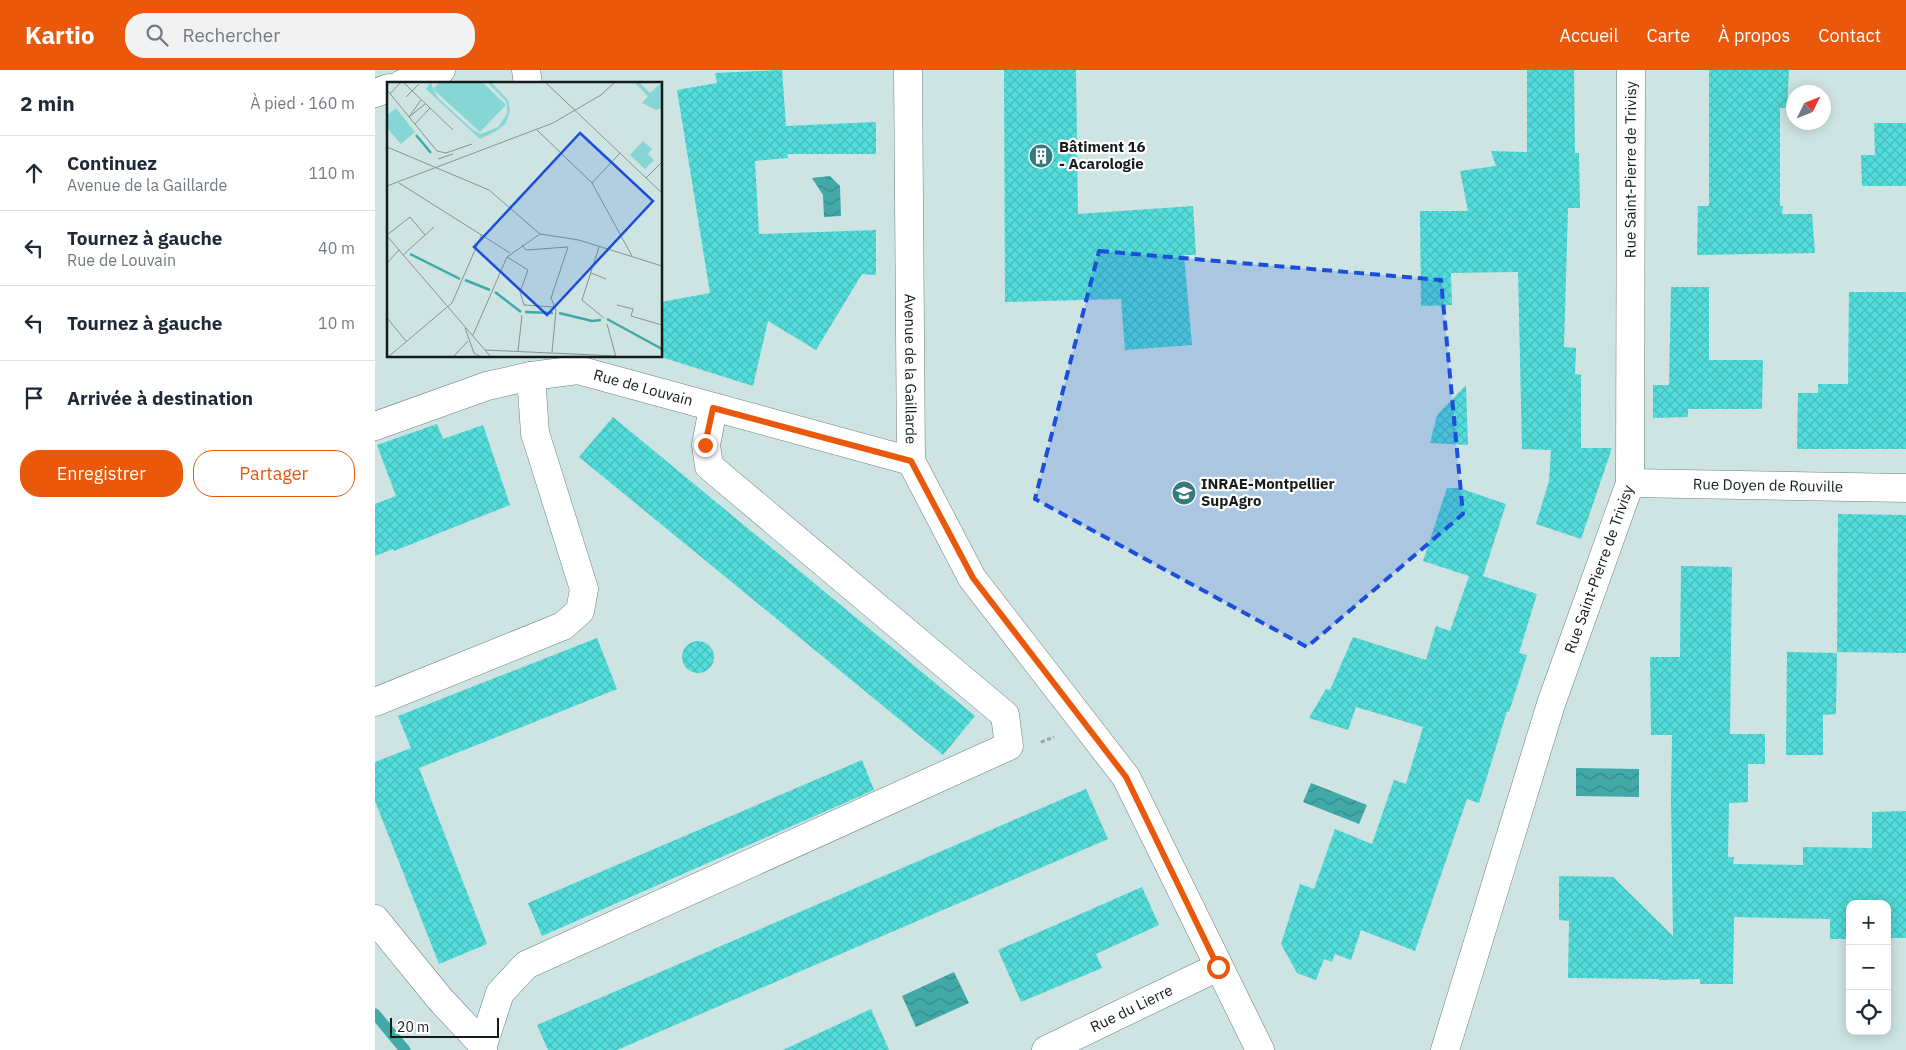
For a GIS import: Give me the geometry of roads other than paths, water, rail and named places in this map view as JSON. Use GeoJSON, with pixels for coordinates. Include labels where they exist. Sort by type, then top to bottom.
{"type":"FeatureCollection","features":[{"type":"Feature","properties":{"kind":"street"},"geometry":{"type":"LineString","coordinates":[[408,82],[441,70]]}},
{"type":"Feature","properties":{"kind":"street","name":"Avenue de la Gaillarde"},"geometry":{"type":"LineString","coordinates":[[908,70],[911,461],[973,578],[1126,777],[1260,1050]]}},
{"type":"Feature","properties":{"kind":"street","name":"Rue Saint-Pierre de Trivisy"},"geometry":{"type":"LineString","coordinates":[[1445,1050],[1551,704],[1630,484],[1631,70]]}},
{"type":"Feature","properties":{"kind":"street"},"geometry":{"type":"LineString","coordinates":[[375,93],[387,89]]}},
{"type":"Feature","properties":{"kind":"street","name":"Rue de Louvain"},"geometry":{"type":"LineString","coordinates":[[375,426],[487,386],[577,363],[713,408],[911,461]]}},
{"type":"Feature","properties":{"kind":"street"},"geometry":{"type":"LineString","coordinates":[[375,702],[563,626],[580,611],[583,590],[535,432],[531,376]]}},
{"type":"Feature","properties":{"kind":"street"},"geometry":{"type":"LineString","coordinates":[[483,1048],[500,993],[526,965],[1009,746],[1005,715],[709,466],[705,445],[713,408]]}},
{"type":"Feature","properties":{"kind":"street","name":"Rue Doyen de Rouville"},"geometry":{"type":"LineString","coordinates":[[1630,484],[1906,488]]}},
{"type":"Feature","properties":{"kind":"street"},"geometry":{"type":"LineString","coordinates":[[375,919],[440,1000],[483,1048]]}},
{"type":"Feature","properties":{"kind":"street","name":"Rue du Lierre"},"geometry":{"type":"LineString","coordinates":[[1046,1050],[1218,967]]}},
{"type":"Feature","properties":{"kind":"water"},"geometry":{"type":"Polygon","coordinates":[[[830,176],[840,186],[841,216],[824,217],[823,195],[812,178],[830,176]]]}},
{"type":"Feature","properties":{"kind":"water"},"geometry":{"type":"Polygon","coordinates":[[[1576,768],[1639,769],[1639,797],[1576,796],[1576,768]]]}},
{"type":"Feature","properties":{"kind":"water"},"geometry":{"type":"Polygon","coordinates":[[[1311,783],[1367,805],[1359,824],[1303,802],[1311,783]]]}},
{"type":"Feature","properties":{"kind":"water"},"geometry":{"type":"Polygon","coordinates":[[[954,972],[969,1003],[916,1027],[902,996],[954,972]]]}},
{"type":"Feature","properties":{"kind":"waterway"},"geometry":{"type":"LineString","coordinates":[[375,1014],[405,1050]]}},
{"type":"Feature","properties":{"kind":"place","name":"Bâtiment 16 - Acarologie"},"geometry":{"type":"Point","coordinates":[1041,156]}},
{"type":"Feature","properties":{"kind":"place","name":"INRAE-Montpellier SupAgro"},"geometry":{"type":"Point","coordinates":[1184,493]}}]}
